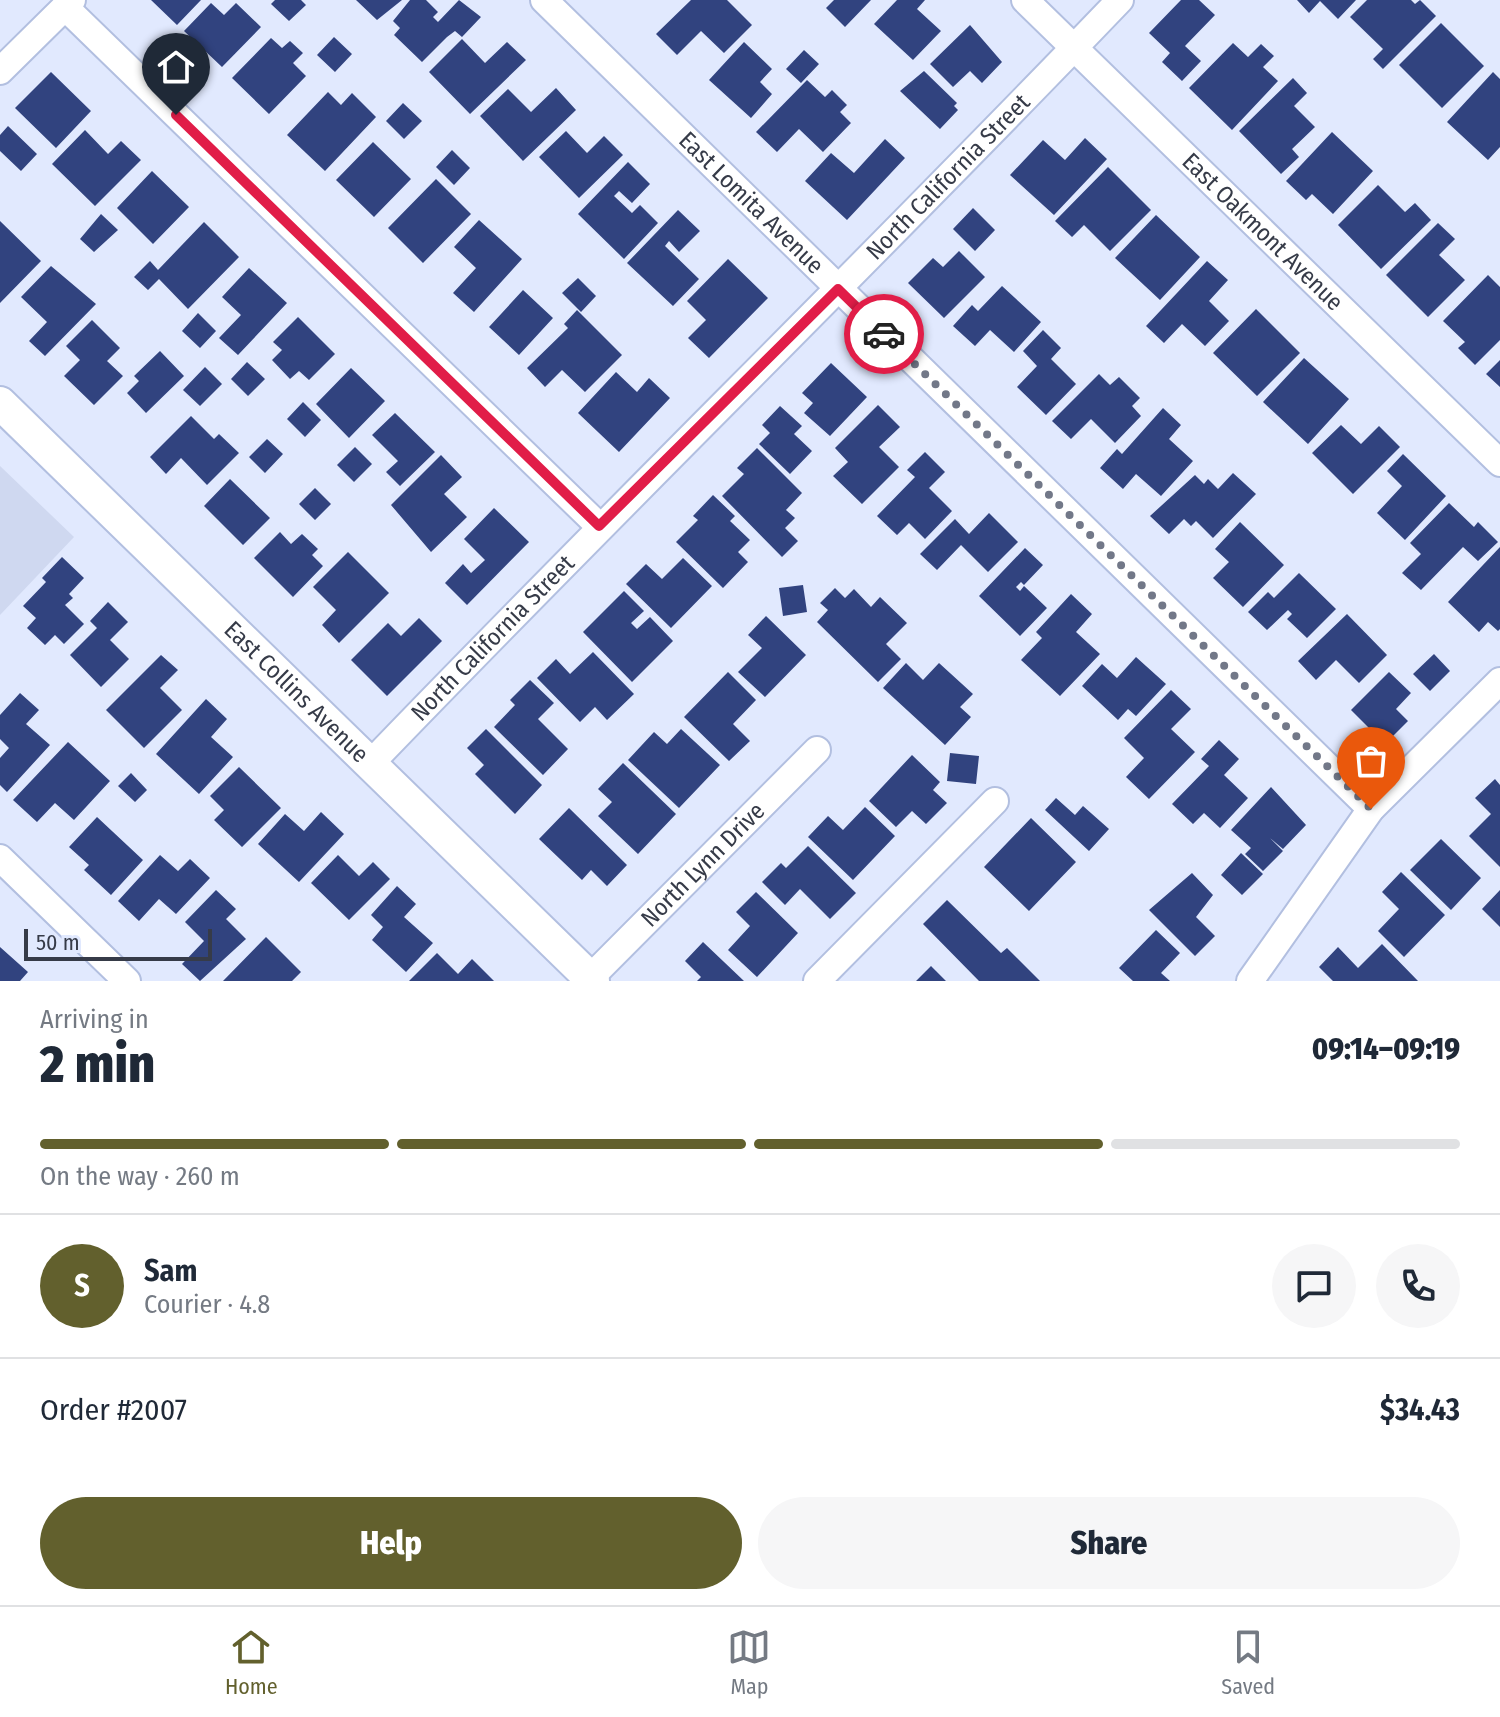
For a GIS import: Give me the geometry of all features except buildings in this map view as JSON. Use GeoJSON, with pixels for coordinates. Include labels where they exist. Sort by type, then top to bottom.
{"type":"FeatureCollection","features":[{"type":"Feature","properties":{"kind":"street","name":"East Lomita Avenue"},"geometry":{"type":"LineString","coordinates":[[544,0],[1371,809]]}},
{"type":"Feature","properties":{"kind":"street","name":"East Oakmont Avenue"},"geometry":{"type":"LineString","coordinates":[[1025,0],[1500,463]]}},
{"type":"Feature","properties":{"kind":"street","name":"North California Street"},"geometry":{"type":"LineString","coordinates":[[370,764],[599,526],[838,289],[1120,0]]}},
{"type":"Feature","properties":{"kind":"street"},"geometry":{"type":"LineString","coordinates":[[0,71],[69,4],[599,526]]}},
{"type":"Feature","properties":{"kind":"street","name":"East Collins Avenue"},"geometry":{"type":"LineString","coordinates":[[0,403],[591,980]]}},
{"type":"Feature","properties":{"kind":"street"},"geometry":{"type":"LineString","coordinates":[[1250,981],[1371,809],[1500,681]]}},
{"type":"Feature","properties":{"kind":"street","name":"North Lynn Drive"},"geometry":{"type":"LineString","coordinates":[[591,980],[817,750]]}},
{"type":"Feature","properties":{"kind":"street"},"geometry":{"type":"LineString","coordinates":[[817,981],[995,801]]}},
{"type":"Feature","properties":{"kind":"street"},"geometry":{"type":"LineString","coordinates":[[0,858],[127,981]]}},
{"type":"Feature","properties":{"kind":"shaded area"},"geometry":{"type":"Polygon","coordinates":[[[0,466],[74,537],[0,615],[0,466]]]}},
{"type":"Feature","properties":{"kind":"way so far"},"geometry":{"type":"LineString","coordinates":[[884,334],[1371,809]]}},
{"type":"Feature","properties":{"kind":"route"},"geometry":{"type":"LineString","coordinates":[[176,115],[599,526],[838,289],[884,334]]}}]}
